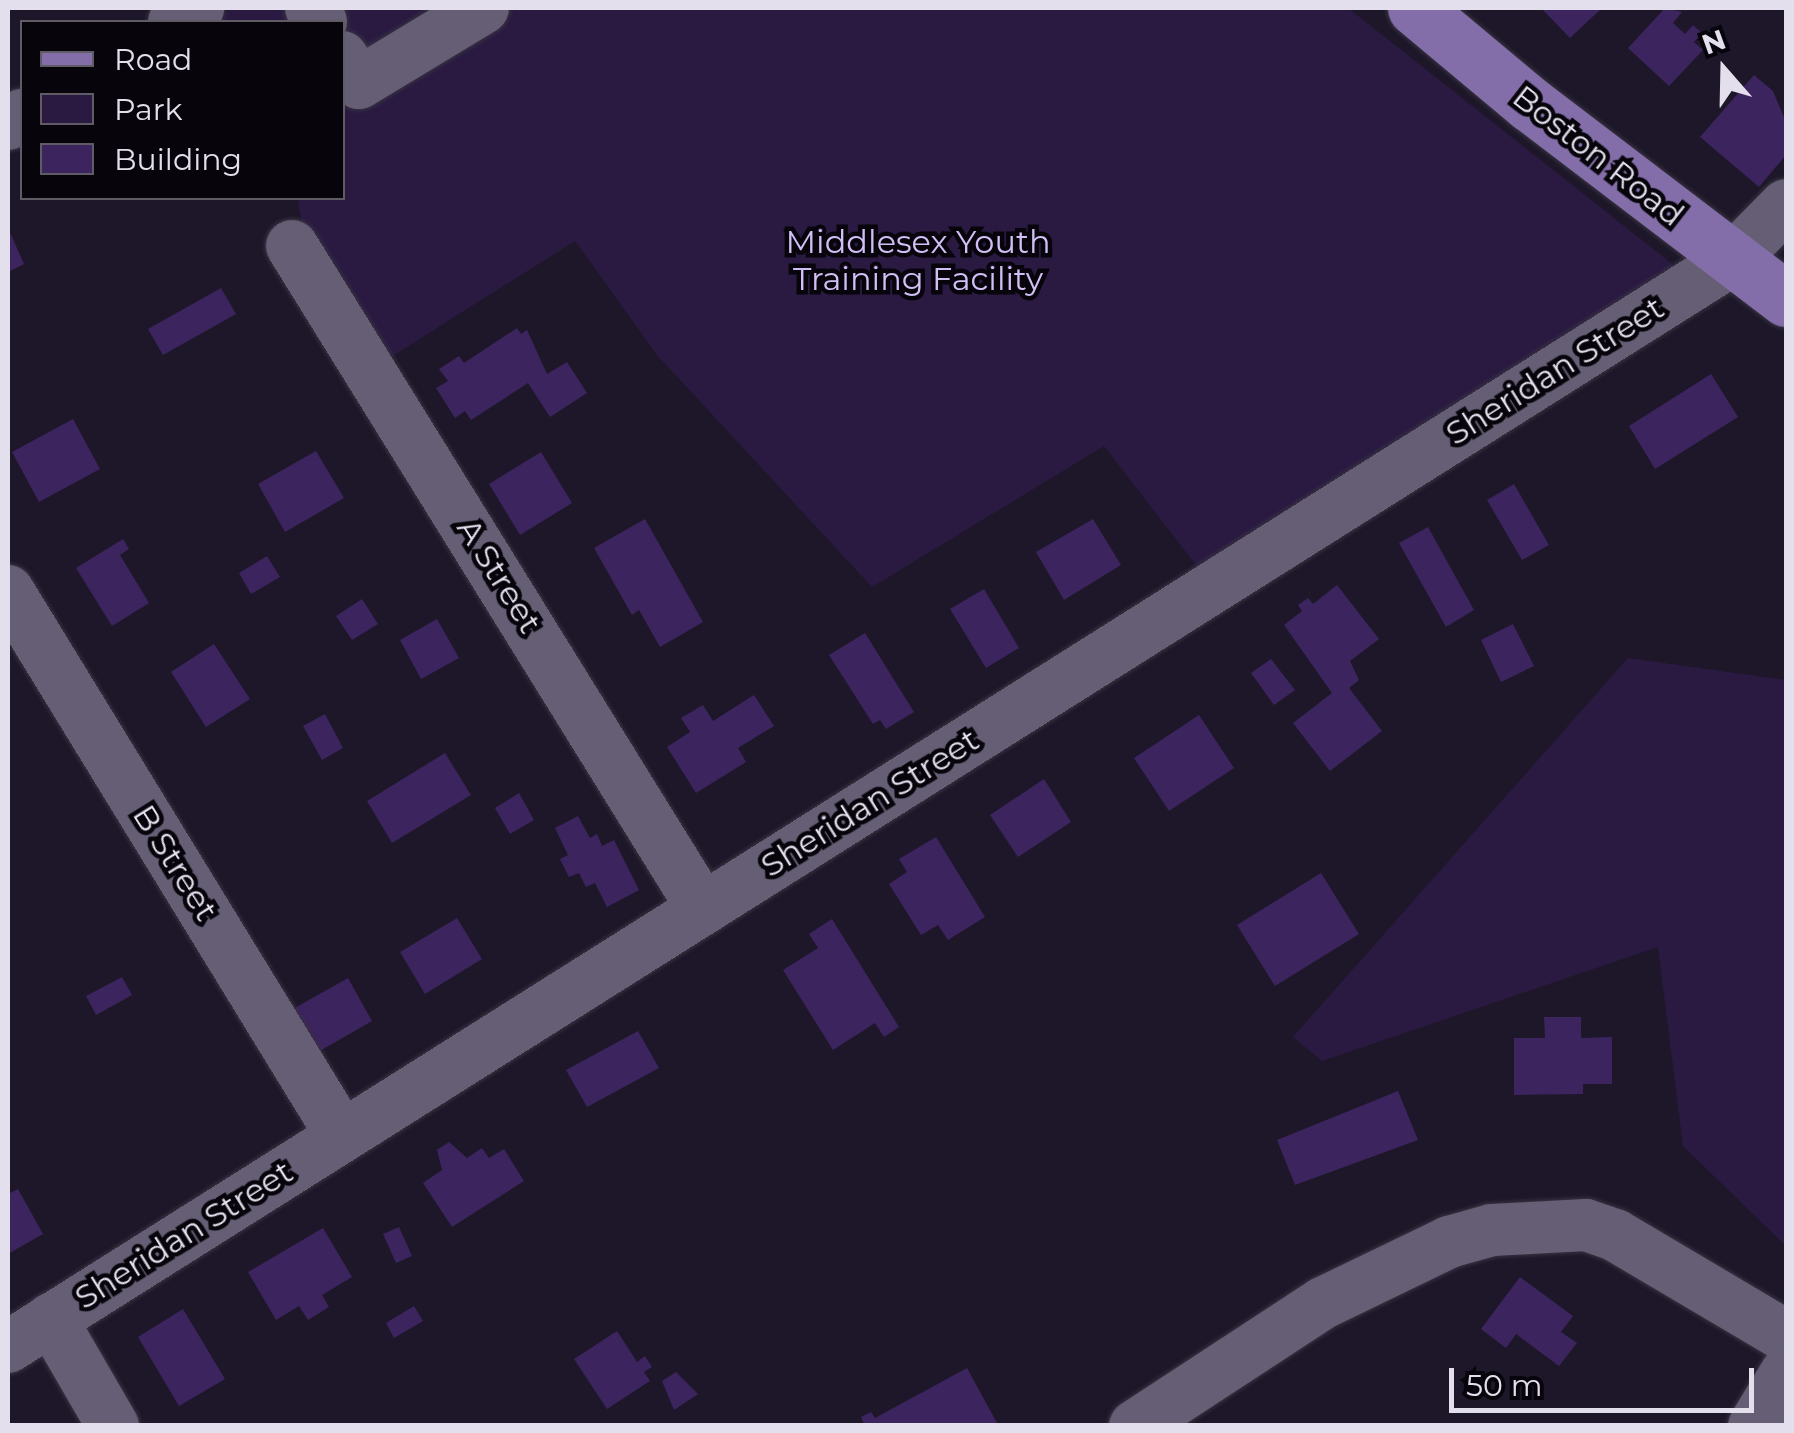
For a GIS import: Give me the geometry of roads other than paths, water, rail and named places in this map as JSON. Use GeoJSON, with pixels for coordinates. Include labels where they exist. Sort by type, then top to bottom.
{"type":"FeatureCollection","features":[{"type":"Feature","properties":{"kind":"main road","name":"Boston Road"},"geometry":{"type":"LineString","coordinates":[[1416,8],[1786,299]]}},
{"type":"Feature","properties":{"kind":"street"},"geometry":{"type":"LineString","coordinates":[[345,62],[359,83],[482,8]]}},
{"type":"Feature","properties":{"kind":"street","name":"Sheridan Street"},"geometry":{"type":"LineString","coordinates":[[8,1347],[1732,260],[1786,204]]}},
{"type":"Feature","properties":{"kind":"street","name":"A Street"},"geometry":{"type":"LineString","coordinates":[[292,246],[703,908]]}},
{"type":"Feature","properties":{"kind":"street","name":"B Street"},"geometry":{"type":"LineString","coordinates":[[8,591],[342,1136]]}},
{"type":"Feature","properties":{"kind":"street"},"geometry":{"type":"LineString","coordinates":[[1135,1426],[1324,1303],[1449,1242],[1492,1230],[1586,1225],[1615,1235],[1786,1336]]}},
{"type":"Feature","properties":{"kind":"street"},"geometry":{"type":"LineString","coordinates":[[51,1319],[113,1426]]}},
{"type":"Feature","properties":{"kind":"street"},"geometry":{"type":"LineString","coordinates":[[1754,1426],[1786,1373]]}},
{"type":"Feature","properties":{"kind":"park label","name":"Middlesex Youth Training Facility"},"geometry":{"type":"Point","coordinates":[918,262]}}]}
